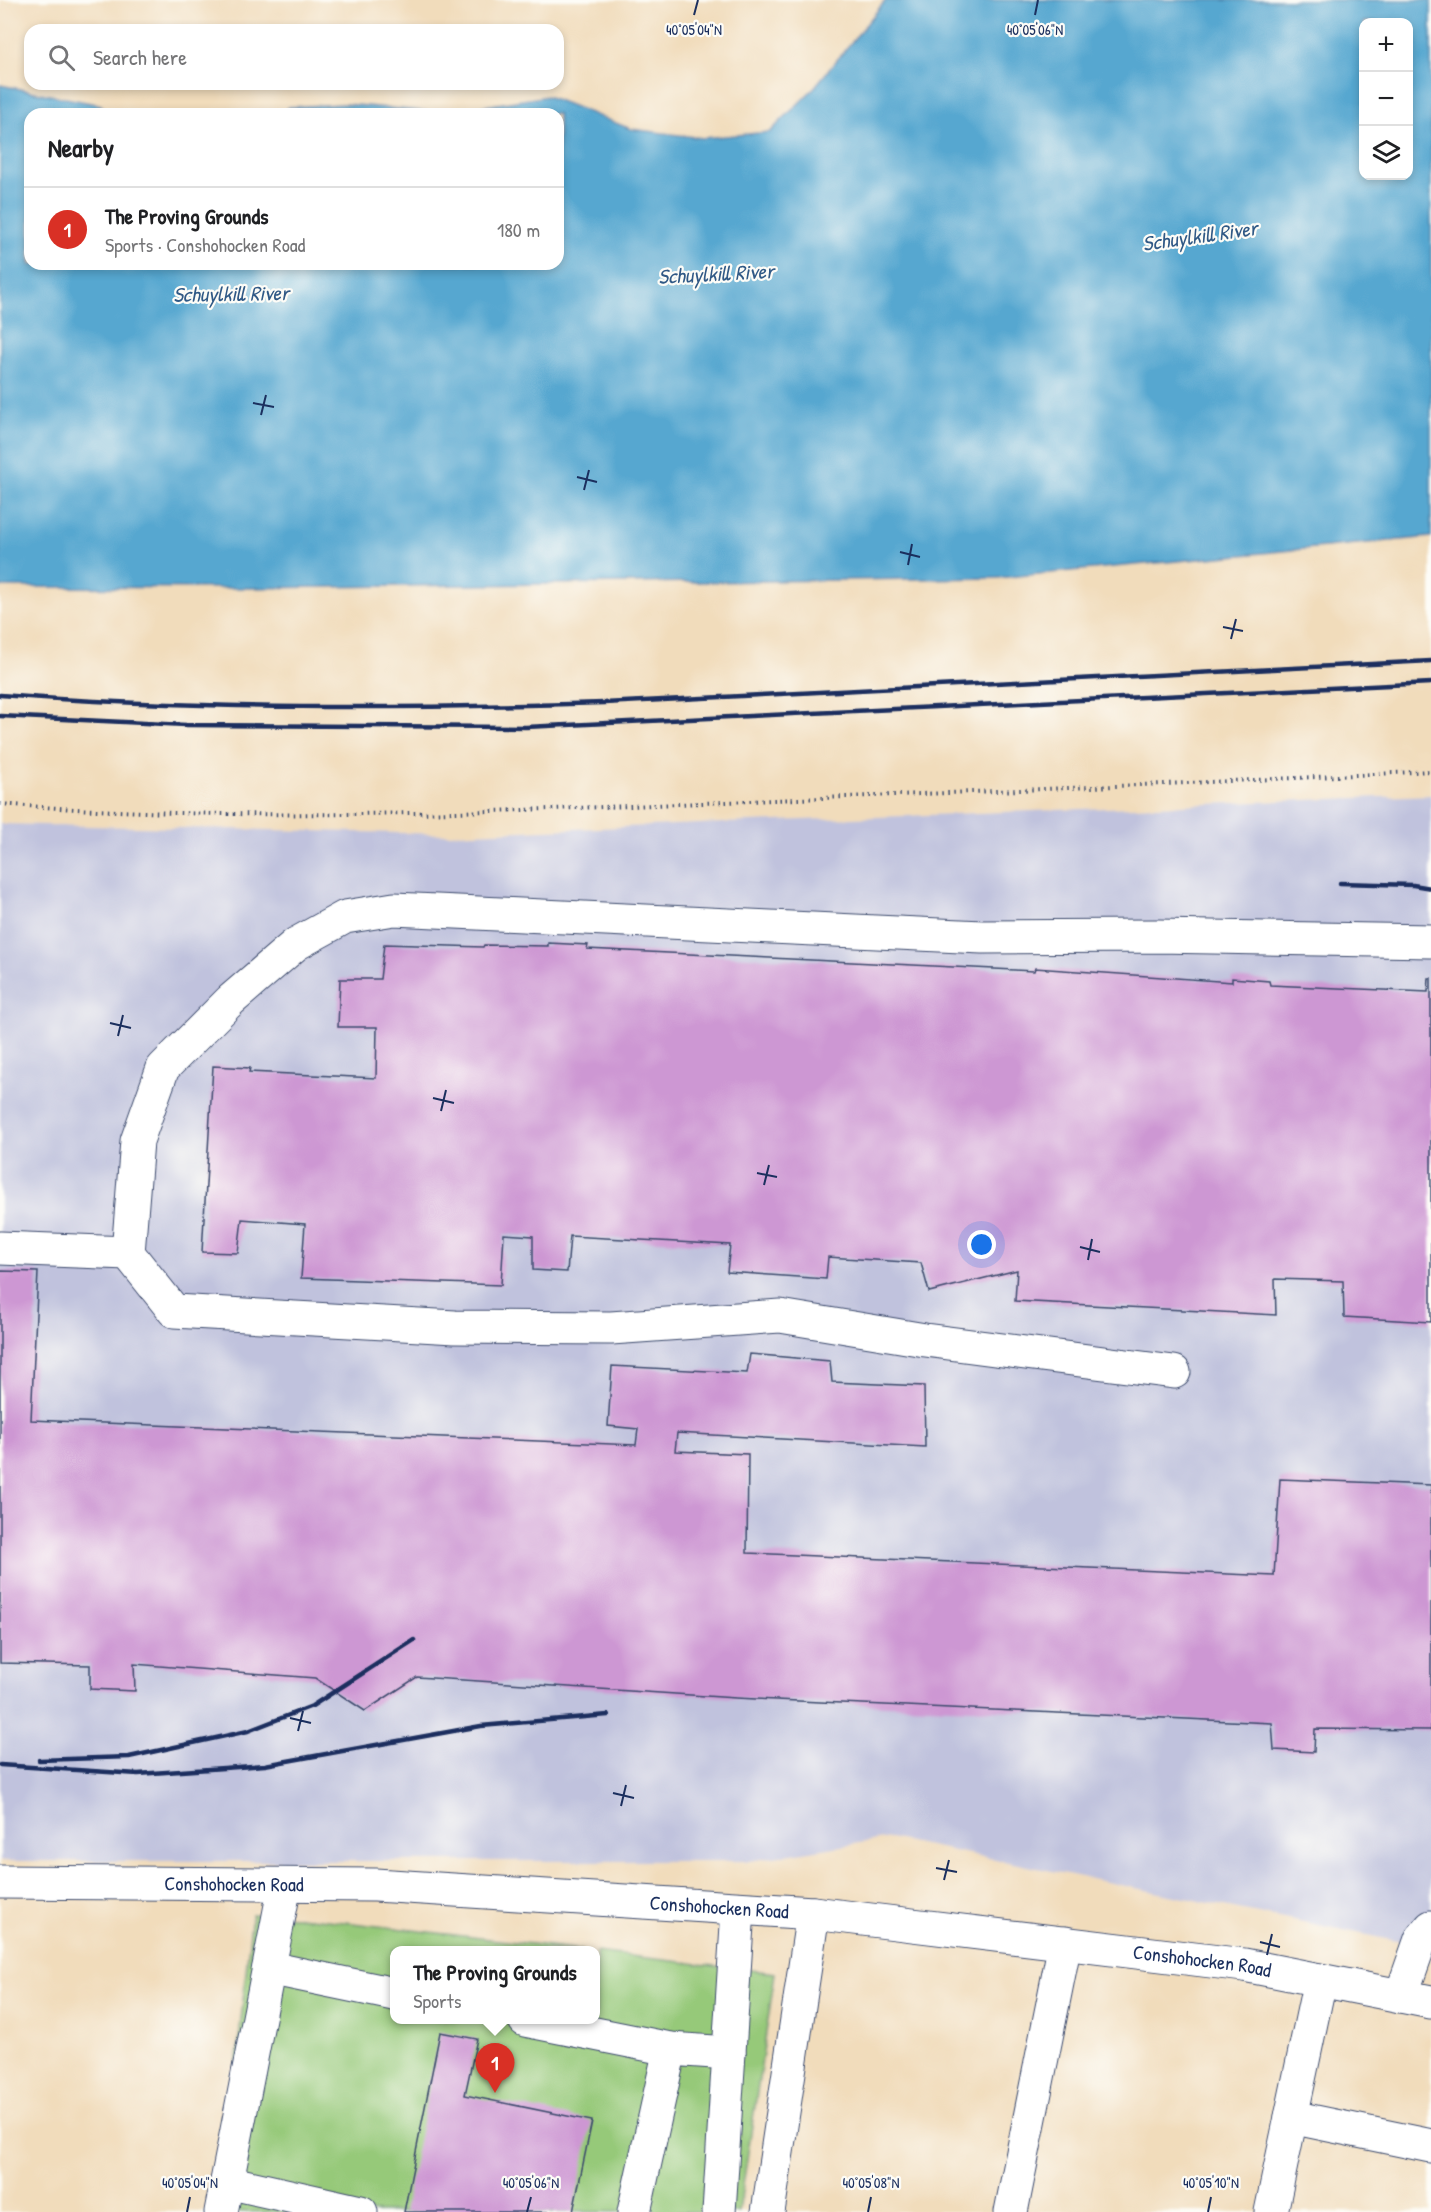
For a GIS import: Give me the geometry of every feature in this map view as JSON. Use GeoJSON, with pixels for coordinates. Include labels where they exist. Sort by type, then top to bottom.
{"type":"FeatureCollection","features":[{"type":"Feature","properties":{"kind":"main road"},"geometry":{"type":"LineString","coordinates":[[1174,1372],[925,1340],[780,1316],[611,1328],[466,1327],[174,1311],[128,1253],[137,1141],[163,1068],[231,1000],[296,944],[345,917],[394,909],[982,937],[1158,936],[1431,941]]}},
{"type":"Feature","properties":{"kind":"main road"},"geometry":{"type":"LineString","coordinates":[[0,1248],[128,1253]]}},
{"type":"Feature","properties":{"kind":"main road","name":"Conshohocken Road"},"geometry":{"type":"LineString","coordinates":[[0,1882],[375,1885],[813,1913],[1244,1965],[1416,1999]]}},
{"type":"Feature","properties":{"kind":"main road"},"geometry":{"type":"LineString","coordinates":[[285,1885],[224,2197],[361,2212]]}},
{"type":"Feature","properties":{"kind":"main road"},"geometry":{"type":"LineString","coordinates":[[719,2212],[738,1909]]}},
{"type":"Feature","properties":{"kind":"main road"},"geometry":{"type":"LineString","coordinates":[[768,2212],[813,1913]]}},
{"type":"Feature","properties":{"kind":"main road"},"geometry":{"type":"LineString","coordinates":[[1416,1999],[1421,1939],[1431,1927]]}},
{"type":"Feature","properties":{"kind":"main road"},"geometry":{"type":"LineString","coordinates":[[1011,2212],[1065,1943]]}},
{"type":"Feature","properties":{"kind":"main road"},"geometry":{"type":"LineString","coordinates":[[269,1968],[390,1993]]}},
{"type":"Feature","properties":{"kind":"main road"},"geometry":{"type":"LineString","coordinates":[[1271,2212],[1320,1980]]}},
{"type":"Feature","properties":{"kind":"main road"},"geometry":{"type":"LineString","coordinates":[[549,2024],[670,2049],[729,2053]]}},
{"type":"Feature","properties":{"kind":"main road"},"geometry":{"type":"LineString","coordinates":[[633,2212],[670,2049]]}},
{"type":"Feature","properties":{"kind":"main road"},"geometry":{"type":"LineString","coordinates":[[1291,2117],[1431,2146]]}},
{"type":"Feature","properties":{"kind":"path"},"geometry":{"type":"LineString","coordinates":[[0,804],[78,810],[283,816],[441,813],[1431,771]]}},
{"type":"Feature","properties":{"kind":"shaded area"},"geometry":{"type":"Polygon","coordinates":[[[1431,795],[1431,1948],[890,1838],[749,1861],[0,1861],[0,824],[448,834],[1431,795]]]}},
{"type":"Feature","properties":{"kind":"green space"},"geometry":{"type":"Polygon","coordinates":[[[252,1914],[310,1918],[548,1946],[390,1946],[390,2024],[600,2024],[600,1952],[775,1973],[739,2212],[221,2212],[252,1914]]]}},
{"type":"Feature","properties":{"kind":"water","name":"Schuylkill River"},"geometry":{"type":"Polygon","coordinates":[[[886,0],[1431,0],[1431,537],[997,578],[250,588],[0,587],[0,85],[101,105],[103,108],[24,108],[24,270],[564,270],[564,108],[473,108],[547,96],[631,129],[703,138],[770,132],[813,89],[886,0]]]}},
{"type":"Feature","properties":{"kind":"water"},"geometry":{"type":"Polygon","coordinates":[[[345,104],[388,108],[288,108],[345,104]]]}},
{"type":"Feature","properties":{"kind":"building"},"geometry":{"type":"Polygon","coordinates":[[[548,943],[588,945],[587,949],[1034,971],[1035,968],[1232,982],[1232,978],[1269,981],[1270,985],[1428,992],[1429,978],[1431,978],[1431,1322],[1344,1317],[1343,1281],[1275,1279],[1276,1315],[1015,1301],[1017,1270],[929,1292],[921,1263],[828,1257],[826,1279],[727,1272],[730,1245],[570,1236],[567,1272],[533,1270],[533,1236],[504,1234],[501,1285],[301,1278],[305,1224],[242,1219],[238,1253],[202,1252],[213,1066],[250,1068],[249,1072],[376,1078],[377,1027],[338,1027],[340,979],[380,979],[384,944],[483,947],[484,945],[548,946],[548,943]]]}},
{"type":"Feature","properties":{"kind":"building"},"geometry":{"type":"Polygon","coordinates":[[[0,1271],[38,1272],[31,1420],[636,1445],[638,1429],[608,1426],[612,1366],[747,1373],[750,1354],[830,1361],[832,1382],[924,1386],[925,1447],[677,1433],[675,1451],[748,1454],[747,1553],[1274,1576],[1280,1479],[1431,1485],[1431,1730],[1315,1729],[1314,1752],[1274,1750],[1272,1723],[736,1698],[417,1677],[365,1711],[315,1678],[134,1664],[135,1691],[90,1689],[90,1665],[0,1663],[0,1271]]]}},
{"type":"Feature","properties":{"kind":"building"},"geometry":{"type":"Polygon","coordinates":[[[440,2032],[477,2039],[465,2095],[592,2121],[573,2212],[404,2212],[440,2032]]]}},
{"type":"Feature","properties":{"kind":"railway"},"geometry":{"type":"LineString","coordinates":[[0,695],[226,706],[528,705],[1431,661]]}},
{"type":"Feature","properties":{"kind":"railway"},"geometry":{"type":"LineString","coordinates":[[0,716],[186,725],[526,727],[1431,683]]}},
{"type":"Feature","properties":{"kind":"railway"},"geometry":{"type":"LineString","coordinates":[[1340,883],[1413,885],[1431,888]]}},
{"type":"Feature","properties":{"kind":"railway"},"geometry":{"type":"LineString","coordinates":[[39,1760],[129,1757],[248,1731],[312,1706],[414,1640]]}},
{"type":"Feature","properties":{"kind":"railway"},"geometry":{"type":"LineString","coordinates":[[0,1765],[138,1774],[265,1765],[481,1726],[608,1715]]}},
{"type":"Feature","properties":{"kind":"place","name":"The Proving Grounds"},"geometry":{"type":"Point","coordinates":[495,2093]}}]}
